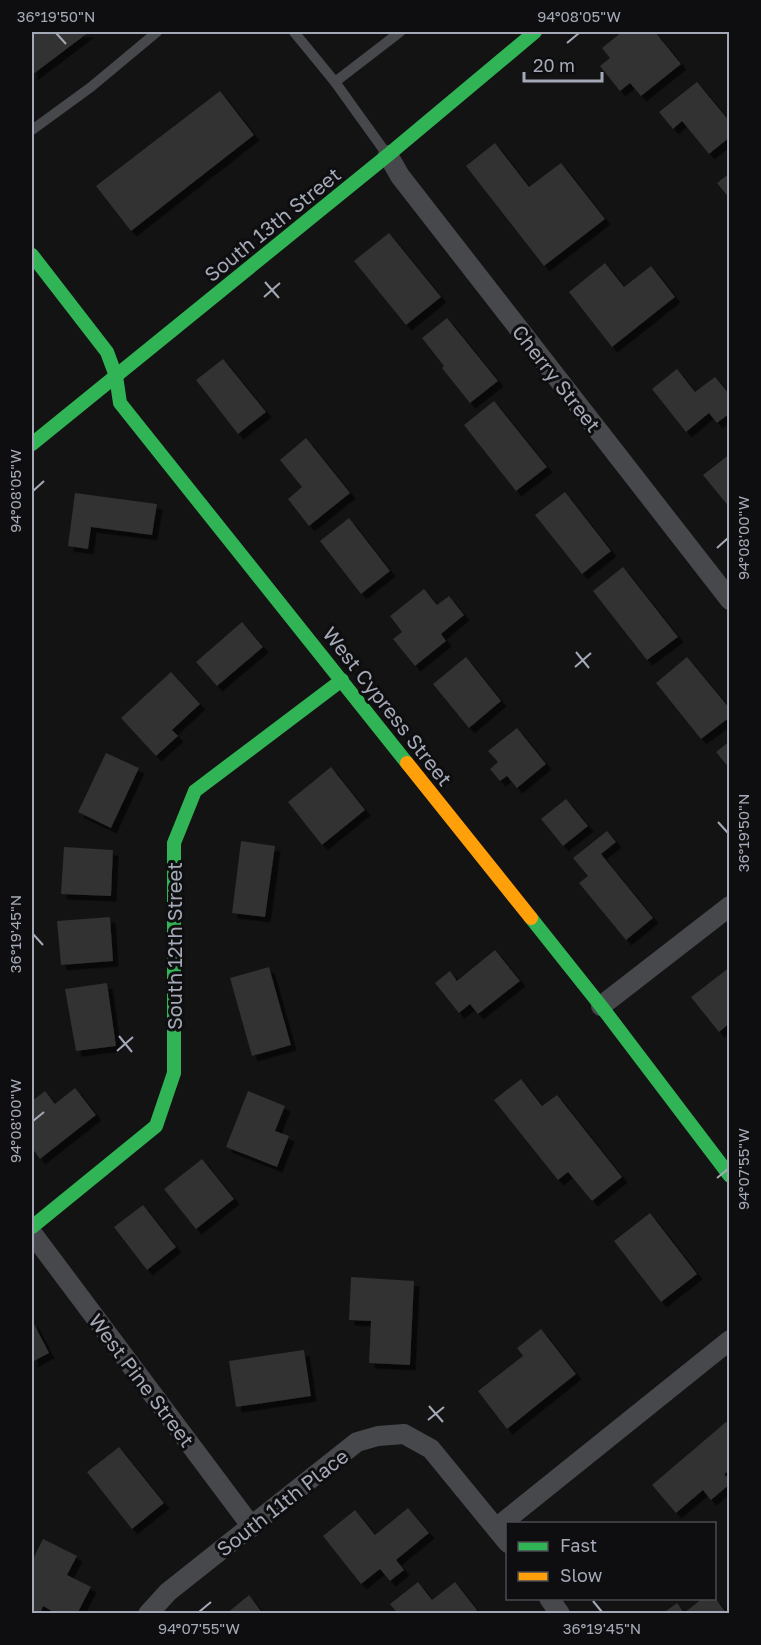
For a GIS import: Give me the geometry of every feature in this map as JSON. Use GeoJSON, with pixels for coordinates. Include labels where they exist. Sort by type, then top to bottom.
{"type":"FeatureCollection","features":[{"type":"Feature","properties":{"kind":"street","name":"South 13th Street"},"geometry":{"type":"LineString","coordinates":[[32,444],[388,155],[535,32]]}},
{"type":"Feature","properties":{"kind":"street","name":"Cherry Street"},"geometry":{"type":"LineString","coordinates":[[388,155],[400,176],[729,600]]}},
{"type":"Feature","properties":{"kind":"street","name":"West Cypress Street"},"geometry":{"type":"LineString","coordinates":[[32,255],[107,352],[116,376],[120,403],[601,1006],[729,1176]]}},
{"type":"Feature","properties":{"kind":"street","name":"South 12th Street"},"geometry":{"type":"LineString","coordinates":[[32,1227],[156,1126],[174,1073],[174,843],[195,791],[342,680]]}},
{"type":"Feature","properties":{"kind":"street"},"geometry":{"type":"LineString","coordinates":[[601,1006],[729,906]]}},
{"type":"Feature","properties":{"kind":"street","name":"West Pine Street"},"geometry":{"type":"LineString","coordinates":[[32,1233],[252,1527]]}},
{"type":"Feature","properties":{"kind":"street"},"geometry":{"type":"LineString","coordinates":[[518,1522],[729,1340]]}},
{"type":"Feature","properties":{"kind":"street","name":"South 11th Place"},"geometry":{"type":"LineString","coordinates":[[148,1614],[168,1592],[357,1442],[378,1436],[404,1434],[431,1449],[502,1536]]}},
{"type":"Feature","properties":{"kind":"street"},"geometry":{"type":"LineString","coordinates":[[550,1600],[560,1614]]}},
{"type":"Feature","properties":{"kind":"lane"},"geometry":{"type":"LineString","coordinates":[[32,130],[92,87],[157,32]]}},
{"type":"Feature","properties":{"kind":"lane"},"geometry":{"type":"LineString","coordinates":[[294,32],[335,82],[388,155]]}},
{"type":"Feature","properties":{"kind":"lane"},"geometry":{"type":"LineString","coordinates":[[335,82],[400,32]]}},
{"type":"Feature","properties":{"kind":"building"},"geometry":{"type":"Polygon","coordinates":[[[32,32],[89,32],[32,75],[32,32]]]}},
{"type":"Feature","properties":{"kind":"building"},"geometry":{"type":"Polygon","coordinates":[[[622,32],[655,32],[681,64],[641,96],[630,83],[620,91],[600,66],[610,58],[602,48],[622,32]]]}},
{"type":"Feature","properties":{"kind":"building"},"geometry":{"type":"Polygon","coordinates":[[[697,82],[730,122],[730,137],[709,154],[682,121],[673,129],[659,112],[697,82]]]}},
{"type":"Feature","properties":{"kind":"building"},"geometry":{"type":"Polygon","coordinates":[[[220,91],[254,135],[131,231],[96,186],[220,91]]]}},
{"type":"Feature","properties":{"kind":"building"},"geometry":{"type":"Polygon","coordinates":[[[495,143],[529,187],[561,163],[605,219],[544,266],[466,166],[495,143]]]}},
{"type":"Feature","properties":{"kind":"building"},"geometry":{"type":"Polygon","coordinates":[[[730,173],[730,199],[717,183],[730,173]]]}},
{"type":"Feature","properties":{"kind":"building"},"geometry":{"type":"Polygon","coordinates":[[[389,233],[441,297],[406,325],[354,261],[389,233]]]}},
{"type":"Feature","properties":{"kind":"building"},"geometry":{"type":"Polygon","coordinates":[[[605,263],[624,287],[651,266],[675,297],[612,347],[569,292],[605,263]]]}},
{"type":"Feature","properties":{"kind":"building"},"geometry":{"type":"Polygon","coordinates":[[[447,318],[498,381],[470,403],[422,338],[447,318]]]}},
{"type":"Feature","properties":{"kind":"building"},"geometry":{"type":"Polygon","coordinates":[[[223,359],[266,412],[238,434],[196,380],[223,359]]]}},
{"type":"Feature","properties":{"kind":"building"},"geometry":{"type":"Polygon","coordinates":[[[677,369],[695,392],[715,377],[730,395],[730,413],[717,423],[709,413],[686,432],[652,389],[677,369]]]}},
{"type":"Feature","properties":{"kind":"building"},"geometry":{"type":"Polygon","coordinates":[[[494,401],[547,467],[516,491],[464,425],[494,401]]]}},
{"type":"Feature","properties":{"kind":"building"},"geometry":{"type":"Polygon","coordinates":[[[306,438],[350,493],[309,526],[288,499],[302,487],[280,460],[306,438]]]}},
{"type":"Feature","properties":{"kind":"building"},"geometry":{"type":"Polygon","coordinates":[[[730,454],[730,508],[703,475],[730,454]]]}},
{"type":"Feature","properties":{"kind":"building"},"geometry":{"type":"Polygon","coordinates":[[[565,492],[611,551],[582,574],[535,515],[565,492]]]}},
{"type":"Feature","properties":{"kind":"building"},"geometry":{"type":"Polygon","coordinates":[[[75,493],[157,504],[152,535],[91,527],[88,549],[68,546],[75,493]]]}},
{"type":"Feature","properties":{"kind":"building"},"geometry":{"type":"Polygon","coordinates":[[[349,518],[390,571],[361,594],[320,541],[349,518]]]}},
{"type":"Feature","properties":{"kind":"building"},"geometry":{"type":"Polygon","coordinates":[[[623,567],[678,637],[647,660],[593,591],[623,567]]]}},
{"type":"Feature","properties":{"kind":"building"},"geometry":{"type":"Polygon","coordinates":[[[424,589],[437,605],[449,596],[464,615],[441,634],[446,641],[415,666],[393,639],[402,632],[390,616],[424,589]]]}},
{"type":"Feature","properties":{"kind":"building"},"geometry":{"type":"Polygon","coordinates":[[[242,622],[263,647],[217,686],[196,662],[242,622]]]}},
{"type":"Feature","properties":{"kind":"building"},"geometry":{"type":"Polygon","coordinates":[[[466,657],[501,701],[469,728],[433,684],[466,657]]]}},
{"type":"Feature","properties":{"kind":"building"},"geometry":{"type":"Polygon","coordinates":[[[687,657],[730,709],[730,717],[701,739],[656,683],[687,657]]]}},
{"type":"Feature","properties":{"kind":"building"},"geometry":{"type":"Polygon","coordinates":[[[171,672],[200,704],[172,730],[178,736],[156,756],[121,718],[171,672]]]}},
{"type":"Feature","properties":{"kind":"building"},"geometry":{"type":"Polygon","coordinates":[[[517,728],[546,764],[517,788],[507,776],[500,781],[490,769],[498,762],[488,751],[517,728]]]}},
{"type":"Feature","properties":{"kind":"building"},"geometry":{"type":"Polygon","coordinates":[[[730,741],[730,769],[716,752],[730,741]]]}},
{"type":"Feature","properties":{"kind":"building"},"geometry":{"type":"Polygon","coordinates":[[[106,753],[139,768],[111,828],[78,812],[106,753]]]}},
{"type":"Feature","properties":{"kind":"building"},"geometry":{"type":"Polygon","coordinates":[[[331,767],[365,810],[322,845],[288,802],[331,767]]]}},
{"type":"Feature","properties":{"kind":"building"},"geometry":{"type":"Polygon","coordinates":[[[566,799],[588,826],[563,846],[541,819],[566,799]]]}},
{"type":"Feature","properties":{"kind":"building"},"geometry":{"type":"Polygon","coordinates":[[[607,831],[616,842],[601,854],[653,918],[626,940],[579,883],[588,876],[573,858],[607,831]]]}},
{"type":"Feature","properties":{"kind":"building"},"geometry":{"type":"Polygon","coordinates":[[[241,841],[275,846],[265,917],[232,913],[241,841]]]}},
{"type":"Feature","properties":{"kind":"building"},"geometry":{"type":"Polygon","coordinates":[[[64,847],[113,850],[111,896],[61,894],[64,847]]]}},
{"type":"Feature","properties":{"kind":"building"},"geometry":{"type":"Polygon","coordinates":[[[110,917],[113,961],[61,965],[57,921],[110,917]]]}},
{"type":"Feature","properties":{"kind":"building"},"geometry":{"type":"Polygon","coordinates":[[[495,950],[520,981],[478,1014],[470,1004],[459,1013],[435,983],[450,971],[457,981],[495,950]]]}},
{"type":"Feature","properties":{"kind":"building"},"geometry":{"type":"Polygon","coordinates":[[[269,967],[291,1045],[252,1056],[230,978],[269,967]]]}},
{"type":"Feature","properties":{"kind":"building"},"geometry":{"type":"Polygon","coordinates":[[[730,967],[730,1023],[719,1032],[691,997],[730,967]]]}},
{"type":"Feature","properties":{"kind":"building"},"geometry":{"type":"Polygon","coordinates":[[[107,983],[116,1046],[76,1051],[65,989],[107,983]]]}},
{"type":"Feature","properties":{"kind":"building"},"geometry":{"type":"Polygon","coordinates":[[[521,1079],[542,1106],[557,1095],[622,1177],[592,1201],[568,1172],[558,1180],[494,1100],[521,1079]]]}},
{"type":"Feature","properties":{"kind":"building"},"geometry":{"type":"Polygon","coordinates":[[[75,1088],[96,1115],[40,1159],[32,1148],[32,1101],[45,1091],[55,1104],[75,1088]]]}},
{"type":"Feature","properties":{"kind":"building"},"geometry":{"type":"Polygon","coordinates":[[[248,1091],[285,1106],[275,1131],[289,1136],[277,1167],[226,1147],[248,1091]]]}},
{"type":"Feature","properties":{"kind":"building"},"geometry":{"type":"Polygon","coordinates":[[[202,1159],[234,1199],[196,1229],[164,1189],[202,1159]]]}},
{"type":"Feature","properties":{"kind":"building"},"geometry":{"type":"Polygon","coordinates":[[[143,1205],[176,1247],[147,1270],[114,1227],[143,1205]]]}},
{"type":"Feature","properties":{"kind":"building"},"geometry":{"type":"Polygon","coordinates":[[[650,1213],[697,1274],[661,1302],[614,1241],[650,1213]]]}},
{"type":"Feature","properties":{"kind":"building"},"geometry":{"type":"Polygon","coordinates":[[[351,1277],[414,1281],[410,1365],[369,1363],[371,1321],[349,1320],[351,1277]]]}},
{"type":"Feature","properties":{"kind":"building"},"geometry":{"type":"Polygon","coordinates":[[[32,1320],[49,1353],[32,1362],[32,1320]]]}},
{"type":"Feature","properties":{"kind":"building"},"geometry":{"type":"Polygon","coordinates":[[[541,1329],[576,1374],[507,1429],[478,1391],[523,1356],[517,1348],[541,1329]]]}},
{"type":"Feature","properties":{"kind":"building"},"geometry":{"type":"Polygon","coordinates":[[[304,1350],[311,1396],[236,1407],[229,1361],[304,1350]]]}},
{"type":"Feature","properties":{"kind":"building"},"geometry":{"type":"Polygon","coordinates":[[[726,1422],[730,1427],[730,1470],[724,1474],[730,1480],[730,1484],[711,1500],[703,1490],[676,1513],[652,1485],[726,1422]]]}},
{"type":"Feature","properties":{"kind":"building"},"geometry":{"type":"Polygon","coordinates":[[[119,1447],[164,1503],[132,1529],[87,1472],[119,1447]]]}},
{"type":"Feature","properties":{"kind":"building"},"geometry":{"type":"Polygon","coordinates":[[[408,1508],[429,1533],[396,1560],[404,1570],[390,1581],[380,1569],[361,1584],[323,1536],[355,1510],[375,1535],[408,1508]]]}},
{"type":"Feature","properties":{"kind":"building"},"geometry":{"type":"Polygon","coordinates":[[[43,1539],[77,1556],[67,1575],[91,1587],[77,1614],[57,1614],[43,1606],[40,1614],[32,1613],[32,1561],[43,1539]]]}},
{"type":"Feature","properties":{"kind":"building"},"geometry":{"type":"Polygon","coordinates":[[[418,1582],[432,1600],[455,1582],[477,1610],[473,1614],[398,1614],[390,1604],[418,1582]]]}},
{"type":"Feature","properties":{"kind":"building"},"geometry":{"type":"Polygon","coordinates":[[[249,1595],[263,1614],[226,1614],[249,1595]]]}},
{"type":"Feature","properties":{"kind":"building"},"geometry":{"type":"Polygon","coordinates":[[[716,1599],[727,1614],[662,1614],[677,1603],[684,1613],[700,1600],[716,1599]]]}},
{"type":"Feature","properties":{"kind":"traffic: fast"},"geometry":{"type":"LineString","coordinates":[[32,444],[388,155],[535,32]]}},
{"type":"Feature","properties":{"kind":"traffic: fast"},"geometry":{"type":"LineString","coordinates":[[32,255],[107,352],[116,376],[120,403],[407,763]]}},
{"type":"Feature","properties":{"kind":"traffic: fast"},"geometry":{"type":"LineString","coordinates":[[32,1227],[156,1126],[174,1073],[174,843],[195,791],[342,680]]}},
{"type":"Feature","properties":{"kind":"traffic: fast"},"geometry":{"type":"LineString","coordinates":[[531,918],[730,1176]]}},
{"type":"Feature","properties":{"kind":"traffic: slow"},"geometry":{"type":"LineString","coordinates":[[407,763],[531,918]]}}]}
